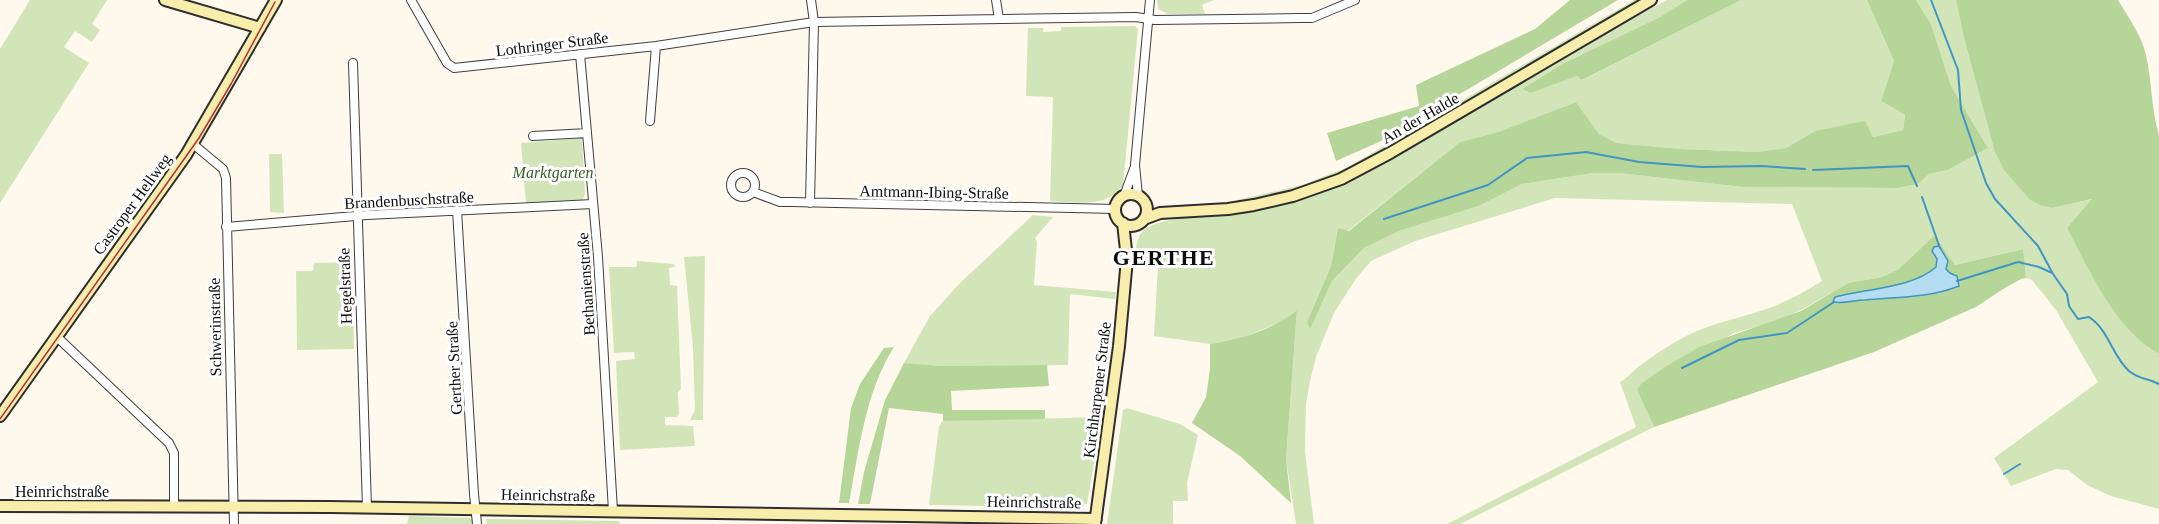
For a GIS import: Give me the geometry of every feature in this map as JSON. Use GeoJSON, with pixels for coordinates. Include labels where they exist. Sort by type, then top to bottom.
{"type":"FeatureCollection","features":[{"type":"Feature","properties":{"kind":"street"},"geometry":{"type":"LineString","coordinates":[[165,0],[260,28]]}},
{"type":"Feature","properties":{"kind":"street","name":"Castroper Hellweg"},"geometry":{"type":"LineString","coordinates":[[0,416],[193,144],[276,0]]}},
{"type":"Feature","properties":{"kind":"street","name":"Lothringer Straße"},"geometry":{"type":"LineString","coordinates":[[411,0],[451,68],[656,46],[814,22],[1136,17],[1147,20],[1312,18],[1355,0]]}},
{"type":"Feature","properties":{"kind":"street"},"geometry":{"type":"LineString","coordinates":[[810,203],[814,22],[811,0]]}},
{"type":"Feature","properties":{"kind":"street"},"geometry":{"type":"LineString","coordinates":[[996,0],[999,19]]}},
{"type":"Feature","properties":{"kind":"street"},"geometry":{"type":"LineString","coordinates":[[1135,165],[1124,196],[1118,201],[1116,209],[1118,217],[1128,225],[1142,221],[1147,210],[1141,199],[1135,165],[1150,0]]}},
{"type":"Feature","properties":{"kind":"street","name":"An der Halde"},"geometry":{"type":"LineString","coordinates":[[1142,221],[1160,213],[1254,205],[1293,196],[1341,179],[1390,153],[1652,0]]}},
{"type":"Feature","properties":{"kind":"street"},"geometry":{"type":"LineString","coordinates":[[650,121],[656,46]]}},
{"type":"Feature","properties":{"kind":"street","name":"Bethanienstraße"},"geometry":{"type":"LineString","coordinates":[[580,54],[602,310],[613,511]]}},
{"type":"Feature","properties":{"kind":"street","name":"Hegelstraße"},"geometry":{"type":"LineString","coordinates":[[353,63],[367,508]]}},
{"type":"Feature","properties":{"kind":"street"},"geometry":{"type":"LineString","coordinates":[[533,136],[587,133]]}},
{"type":"Feature","properties":{"kind":"street","name":"Schwerinstraße"},"geometry":{"type":"LineString","coordinates":[[193,144],[225,172],[234,524]]}},
{"type":"Feature","properties":{"kind":"street","name":"Amtmann-Ibing-Straße"},"geometry":{"type":"LineString","coordinates":[[753,192],[780,202],[1116,209]]}},
{"type":"Feature","properties":{"kind":"street"},"geometry":{"type":"LineString","coordinates":[[1124,196],[1141,199]]}},
{"type":"Feature","properties":{"kind":"street","name":"An der Halde"},"geometry":{"type":"LineString","coordinates":[[1141,199],[1155,206],[1184,211]]}},
{"type":"Feature","properties":{"kind":"street","name":"Brandenbuschstraße"},"geometry":{"type":"LineString","coordinates":[[226,227],[357,216],[593,204]]}},
{"type":"Feature","properties":{"kind":"street","name":"Gerther Straße"},"geometry":{"type":"LineString","coordinates":[[457,210],[477,524]]}},
{"type":"Feature","properties":{"kind":"street","name":"Kirchharpener Straße"},"geometry":{"type":"LineString","coordinates":[[1095,521],[1113,399],[1127,259],[1133,235],[1142,221]]}},
{"type":"Feature","properties":{"kind":"street","name":"Kirchharpener Straße"},"geometry":{"type":"LineString","coordinates":[[1124,223],[1127,259]]}},
{"type":"Feature","properties":{"kind":"street"},"geometry":{"type":"LineString","coordinates":[[56,336],[169,443],[174,453],[174,507]]}},
{"type":"Feature","properties":{"kind":"street","name":"Heinrichstraße"},"geometry":{"type":"LineString","coordinates":[[0,506],[613,511],[852,515],[915,520],[1095,521]]}},
{"type":"Feature","properties":{"kind":"green space"},"geometry":{"type":"Polygon","coordinates":[[[30,0],[107,0],[92,24],[100,30],[92,42],[75,31],[64,47],[89,63],[0,203],[0,49],[30,0]]]}},
{"type":"Feature","properties":{"kind":"green space"},"geometry":{"type":"Polygon","coordinates":[[[1157,0],[1214,0],[1202,5],[1205,14],[1168,14],[1158,9],[1157,0]]]}},
{"type":"Feature","properties":{"kind":"green space"},"geometry":{"type":"Polygon","coordinates":[[[1570,0],[1618,0],[1379,142],[1336,161],[1327,133],[1419,106],[1416,85],[1535,29],[1570,0]]]}},
{"type":"Feature","properties":{"kind":"green space"},"geometry":{"type":"Polygon","coordinates":[[[1634,0],[1641,0],[1350,170],[1295,190],[1238,203],[1237,200],[1302,185],[1348,167],[1634,0]]]}},
{"type":"Feature","properties":{"kind":"green space"},"geometry":{"type":"Polygon","coordinates":[[[1667,0],[1687,0],[1660,17],[1562,64],[1522,89],[1531,93],[1577,76],[1583,80],[1741,0],[1867,0],[1894,61],[1881,101],[1905,115],[1903,130],[1873,137],[1815,131],[1786,148],[1758,152],[1681,149],[1617,143],[1599,134],[1576,102],[1498,132],[1460,142],[1348,231],[1338,228],[1331,266],[1307,322],[1310,328],[1332,281],[1364,248],[1399,231],[1479,206],[1522,184],[1593,173],[1619,173],[1742,187],[1898,188],[1918,184],[1929,174],[1948,170],[1988,148],[1951,86],[1931,24],[1916,0],[1956,0],[1994,149],[2030,200],[2052,208],[2093,199],[2148,347],[2159,354],[2159,509],[2111,496],[2087,485],[2068,470],[2056,469],[2011,486],[1994,458],[2098,382],[2056,310],[2032,280],[2026,278],[2022,249],[1955,265],[1899,269],[1882,277],[1848,283],[1801,310],[1768,324],[1734,333],[1637,390],[1654,427],[1460,524],[1447,524],[1636,427],[1620,382],[1666,348],[1706,327],[1779,304],[1822,281],[1792,204],[1555,198],[1415,241],[1371,261],[1355,280],[1334,313],[1316,357],[1310,381],[1306,404],[1305,452],[1314,524],[1296,524],[1286,459],[1297,310],[1283,321],[1237,340],[1210,344],[1154,336],[1158,266],[1134,265],[1137,241],[1141,233],[1165,221],[1253,210],[1304,197],[1355,179],[1596,38],[1667,0]]]}},
{"type":"Feature","properties":{"kind":"green space"},"geometry":{"type":"Polygon","coordinates":[[[1687,0],[1741,0],[1582,80],[1577,76],[1531,93],[1522,89],[1562,64],[1660,17],[1687,0]]]}},
{"type":"Feature","properties":{"kind":"green space"},"geometry":{"type":"Polygon","coordinates":[[[1867,0],[1916,0],[1931,24],[1951,86],[1988,148],[1948,170],[1929,174],[1918,184],[1898,188],[1742,187],[1619,173],[1593,173],[1522,184],[1479,206],[1399,231],[1364,248],[1332,281],[1310,329],[1307,322],[1331,266],[1338,228],[1349,231],[1460,142],[1498,132],[1576,102],[1599,134],[1617,143],[1681,149],[1758,152],[1786,148],[1815,131],[1865,121],[1873,137],[1903,130],[1905,115],[1881,101],[1894,61],[1867,0]]]}},
{"type":"Feature","properties":{"kind":"green space"},"geometry":{"type":"Polygon","coordinates":[[[1956,0],[2118,0],[2134,27],[2146,55],[2159,135],[2159,354],[2143,343],[2116,314],[2067,228],[2092,199],[2052,208],[2040,205],[2030,200],[2004,170],[1994,149],[1956,0]]]}},
{"type":"Feature","properties":{"kind":"green space"},"geometry":{"type":"Polygon","coordinates":[[[1135,26],[1138,29],[1123,185],[1116,193],[1100,201],[1080,203],[1050,201],[1053,97],[1026,96],[1028,28],[1043,28],[1043,32],[1061,31],[1061,27],[1135,26]]]}},
{"type":"Feature","properties":{"kind":"green space","name":"Marktgarten"},"geometry":{"type":"Polygon","coordinates":[[[582,138],[585,194],[582,202],[526,205],[521,143],[582,138]]]}},
{"type":"Feature","properties":{"kind":"green space"},"geometry":{"type":"Polygon","coordinates":[[[269,154],[282,154],[284,213],[270,212],[269,154]]]}},
{"type":"Feature","properties":{"kind":"green space"},"geometry":{"type":"Polygon","coordinates":[[[1033,215],[1053,217],[1035,238],[1037,242],[1034,285],[1116,292],[1115,299],[1070,294],[1068,365],[942,366],[904,363],[930,316],[960,283],[1033,215]]]}},
{"type":"Feature","properties":{"kind":"green space"},"geometry":{"type":"Polygon","coordinates":[[[1934,236],[1955,265],[2023,249],[2026,278],[2003,289],[1976,307],[1874,352],[1654,427],[1637,390],[1641,384],[1665,367],[1699,347],[1801,311],[1848,283],[1882,277],[1899,269],[1934,236]]]}},
{"type":"Feature","properties":{"kind":"green space"},"geometry":{"type":"Polygon","coordinates":[[[705,256],[703,420],[690,420],[695,410],[693,348],[684,257],[705,256]]]}},
{"type":"Feature","properties":{"kind":"green space"},"geometry":{"type":"Polygon","coordinates":[[[637,261],[674,264],[675,267],[669,268],[670,285],[677,286],[681,389],[678,392],[679,414],[677,417],[665,417],[665,425],[693,426],[695,446],[620,450],[616,361],[635,359],[634,352],[614,353],[609,267],[637,267],[637,261]]]}},
{"type":"Feature","properties":{"kind":"green space"},"geometry":{"type":"Polygon","coordinates":[[[352,262],[354,349],[297,350],[296,271],[313,271],[314,263],[352,262]]]}},
{"type":"Feature","properties":{"kind":"green space"},"geometry":{"type":"Polygon","coordinates":[[[1297,310],[1286,459],[1291,503],[1240,456],[1192,423],[1206,397],[1210,369],[1210,344],[1256,333],[1278,323],[1297,310]]]}},
{"type":"Feature","properties":{"kind":"green space"},"geometry":{"type":"Polygon","coordinates":[[[894,347],[876,383],[864,422],[849,503],[839,503],[851,408],[860,384],[884,348],[894,347]]]}},
{"type":"Feature","properties":{"kind":"green space"},"geometry":{"type":"Polygon","coordinates":[[[904,363],[942,366],[1047,365],[1049,386],[951,391],[952,410],[1045,410],[1045,419],[943,421],[943,414],[889,408],[870,504],[858,504],[864,472],[885,400],[904,363]]]}},
{"type":"Feature","properties":{"kind":"green space"},"geometry":{"type":"Polygon","coordinates":[[[1127,408],[1180,424],[1198,435],[1187,483],[1188,501],[1173,501],[1173,524],[1107,524],[1123,410],[1127,408]]]}},
{"type":"Feature","properties":{"kind":"green space"},"geometry":{"type":"Polygon","coordinates":[[[1102,417],[1087,504],[1051,507],[929,505],[939,426],[943,421],[1102,417]]]}},
{"type":"Feature","properties":{"kind":"green space"},"geometry":{"type":"Polygon","coordinates":[[[409,516],[474,518],[474,524],[407,524],[409,516]]]}},
{"type":"Feature","properties":{"kind":"green space"},"geometry":{"type":"Polygon","coordinates":[[[486,519],[619,521],[620,524],[487,524],[486,519]]]}},
{"type":"Feature","properties":{"kind":"water"},"geometry":{"type":"Polygon","coordinates":[[[1939,246],[1948,261],[1946,269],[1957,276],[1959,286],[1925,295],[1833,302],[1835,297],[1902,284],[1926,274],[1936,267],[1937,259],[1932,251],[1934,247],[1939,246]]]}},
{"type":"Feature","properties":{"kind":"waterway"},"geometry":{"type":"LineString","coordinates":[[1931,0],[1958,70],[1961,110],[1986,183],[1995,199],[2038,246],[2067,294],[2069,306],[2078,319],[2089,317],[2096,322],[2118,358],[2129,371],[2159,384]]}},
{"type":"Feature","properties":{"kind":"waterway"},"geometry":{"type":"LineString","coordinates":[[1384,219],[1488,185],[1527,158],[1586,152],[1639,162],[1702,167],[1761,166],[1805,169]]}},
{"type":"Feature","properties":{"kind":"waterway"},"geometry":{"type":"LineString","coordinates":[[1813,170],[1908,166],[1917,186]]}},
{"type":"Feature","properties":{"kind":"waterway"},"geometry":{"type":"LineString","coordinates":[[1922,197],[1940,248]]}},
{"type":"Feature","properties":{"kind":"waterway"},"geometry":{"type":"LineString","coordinates":[[1957,281],[2018,262],[2052,273]]}},
{"type":"Feature","properties":{"kind":"waterway"},"geometry":{"type":"LineString","coordinates":[[1682,368],[1739,340],[1787,333],[1834,302]]}},
{"type":"Feature","properties":{"kind":"waterway"},"geometry":{"type":"LineString","coordinates":[[2004,474],[2020,464]]}},
{"type":"Feature","properties":{"kind":"tram line"},"geometry":{"type":"LineString","coordinates":[[0,419],[199,138],[275,2]]}},
{"type":"Feature","properties":{"kind":"district","name":"GERTHE"},"geometry":{"type":"Point","coordinates":[1164,257]}}]}
